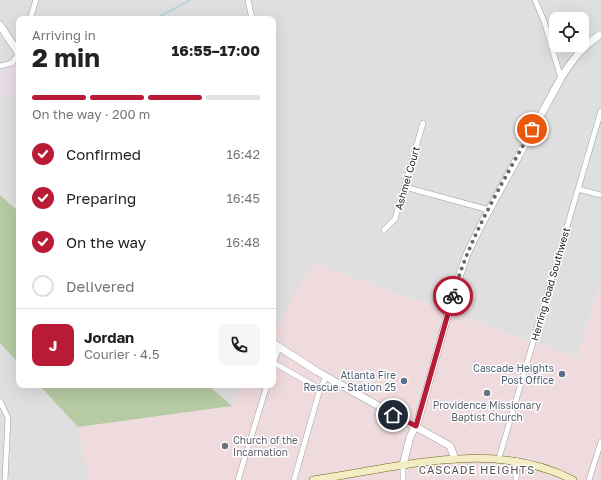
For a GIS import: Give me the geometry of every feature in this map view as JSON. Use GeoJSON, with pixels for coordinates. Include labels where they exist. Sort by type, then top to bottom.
{"type":"FeatureCollection","features":[{"type":"Feature","properties":{"kind":"main road"},"geometry":{"type":"LineString","coordinates":[[313,480],[455,459],[499,458],[517,460],[551,469],[573,480]]}},
{"type":"Feature","properties":{"kind":"street"},"geometry":{"type":"LineString","coordinates":[[31,16],[36,0]]}},
{"type":"Feature","properties":{"kind":"street"},"geometry":{"type":"LineString","coordinates":[[248,0],[251,16]]}},
{"type":"Feature","properties":{"kind":"street"},"geometry":{"type":"LineString","coordinates":[[535,0],[544,21],[560,78]]}},
{"type":"Feature","properties":{"kind":"street"},"geometry":{"type":"LineString","coordinates":[[0,25],[16,49]]}},
{"type":"Feature","properties":{"kind":"street"},"geometry":{"type":"LineString","coordinates":[[403,480],[403,466],[410,437],[416,426],[455,289],[467,254],[560,78],[573,59],[583,48],[601,34]]}},
{"type":"Feature","properties":{"kind":"street"},"geometry":{"type":"LineString","coordinates":[[0,66],[12,63],[16,58]]}},
{"type":"Feature","properties":{"kind":"street","name":"Herring Road Southwest"},"geometry":{"type":"LineString","coordinates":[[499,458],[601,111]]}},
{"type":"Feature","properties":{"kind":"street","name":"Ashmel Court"},"geometry":{"type":"LineString","coordinates":[[384,230],[395,219],[423,123]]}},
{"type":"Feature","properties":{"kind":"street"},"geometry":{"type":"LineString","coordinates":[[404,187],[489,210]]}},
{"type":"Feature","properties":{"kind":"street"},"geometry":{"type":"LineString","coordinates":[[578,189],[601,196]]}},
{"type":"Feature","properties":{"kind":"street"},"geometry":{"type":"LineString","coordinates":[[276,345],[326,377],[450,446],[455,459]]}},
{"type":"Feature","properties":{"kind":"street"},"geometry":{"type":"LineString","coordinates":[[276,366],[320,389]]}},
{"type":"Feature","properties":{"kind":"street"},"geometry":{"type":"LineString","coordinates":[[294,480],[320,389],[326,377]]}},
{"type":"Feature","properties":{"kind":"street"},"geometry":{"type":"LineString","coordinates":[[238,480],[266,388]]}},
{"type":"Feature","properties":{"kind":"street"},"geometry":{"type":"LineString","coordinates":[[0,401],[8,418],[5,480]]}},
{"type":"Feature","properties":{"kind":"street"},"geometry":{"type":"LineString","coordinates":[[589,480],[601,442]]}},
{"type":"Feature","properties":{"kind":"street"},"geometry":{"type":"LineString","coordinates":[[516,480],[517,460]]}},
{"type":"Feature","properties":{"kind":"shaded area"},"geometry":{"type":"Polygon","coordinates":[[[0,0],[601,0],[601,281],[577,358],[313,263],[276,328],[276,16],[16,16],[16,209],[0,195],[0,0]]]}},
{"type":"Feature","properties":{"kind":"shaded area"},"geometry":{"type":"Polygon","coordinates":[[[16,63],[16,94],[0,98],[0,72],[16,63]]]}},
{"type":"Feature","properties":{"kind":"shaded area"},"geometry":{"type":"Polygon","coordinates":[[[313,263],[577,358],[601,281],[601,480],[89,480],[78,427],[231,406],[241,388],[276,388],[276,328],[313,263]]]}},
{"type":"Feature","properties":{"kind":"shaded area"},"geometry":{"type":"Polygon","coordinates":[[[0,343],[16,361],[16,388],[42,388],[78,426],[89,480],[0,480],[0,343]]]}},
{"type":"Feature","properties":{"kind":"shaded area"},"geometry":{"type":"Polygon","coordinates":[[[211,388],[241,388],[232,406],[211,388]]]}},
{"type":"Feature","properties":{"kind":"green space"},"geometry":{"type":"Polygon","coordinates":[[[0,195],[16,209],[16,361],[0,343],[0,195]]]}},
{"type":"Feature","properties":{"kind":"green space"},"geometry":{"type":"Polygon","coordinates":[[[42,388],[211,388],[232,406],[78,427],[42,388]]]}},
{"type":"Feature","properties":{"kind":"waterway"},"geometry":{"type":"LineString","coordinates":[[161,16],[190,0]]}},
{"type":"Feature","properties":{"kind":"way so far"},"geometry":{"type":"LineString","coordinates":[[453,296],[467,254],[532,129]]}},
{"type":"Feature","properties":{"kind":"place","name":"Cascade Heights Post Office"},"geometry":{"type":"Point","coordinates":[562,374]}},
{"type":"Feature","properties":{"kind":"place","name":"Atlanta Fire Rescue - Station 25"},"geometry":{"type":"Point","coordinates":[404,381]}},
{"type":"Feature","properties":{"kind":"place","name":"Providence Missionary Baptist Church"},"geometry":{"type":"Point","coordinates":[487,393]}},
{"type":"Feature","properties":{"kind":"place","name":"Church of the Incarnation"},"geometry":{"type":"Point","coordinates":[225,446]}},
{"type":"Feature","properties":{"kind":"district","name":"CASCADE HEIGHTS"},"geometry":{"type":"Point","coordinates":[477,469]}},
{"type":"Feature","properties":{"kind":"route"},"geometry":{"type":"LineString","coordinates":[[393,415],[416,426],[453,296]]}}]}
